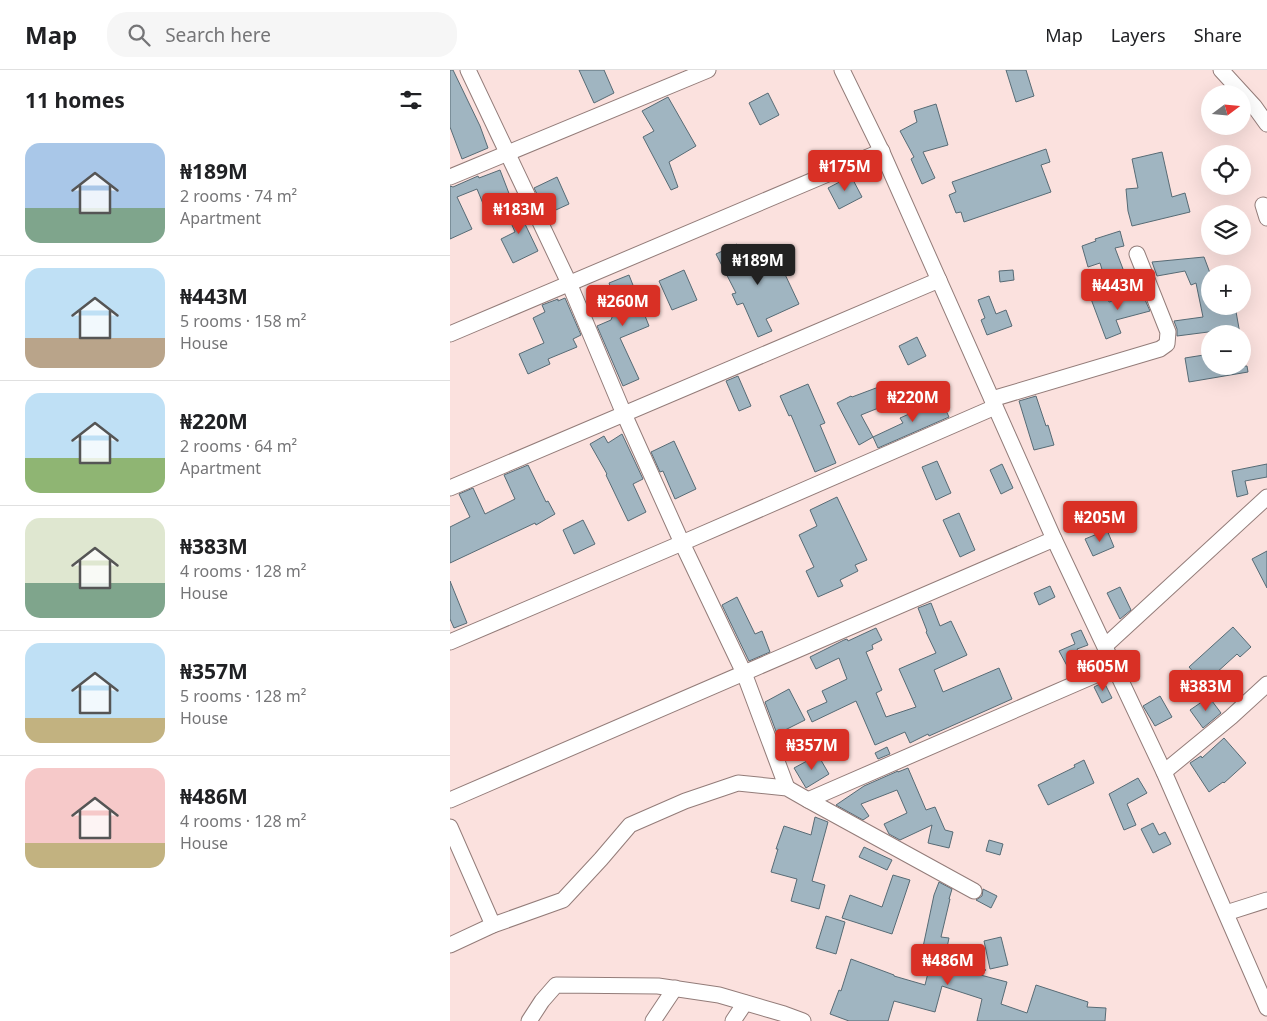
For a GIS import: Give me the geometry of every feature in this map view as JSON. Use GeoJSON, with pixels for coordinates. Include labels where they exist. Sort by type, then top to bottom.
{"type":"FeatureCollection","features":[{"type":"Feature","properties":{"kind":"street"},"geometry":{"type":"LineString","coordinates":[[468,70],[569,284],[624,414],[682,543],[744,673],[787,788]]}},
{"type":"Feature","properties":{"kind":"street"},"geometry":{"type":"LineString","coordinates":[[450,177],[708,70]]}},
{"type":"Feature","properties":{"kind":"street"},"geometry":{"type":"LineString","coordinates":[[842,70],[882,151],[1054,539],[1164,772],[1267,1008]]}},
{"type":"Feature","properties":{"kind":"street"},"geometry":{"type":"LineString","coordinates":[[1221,70],[1254,106],[1267,124]]}},
{"type":"Feature","properties":{"kind":"street"},"geometry":{"type":"LineString","coordinates":[[450,334],[882,151]]}},
{"type":"Feature","properties":{"kind":"street"},"geometry":{"type":"LineString","coordinates":[[450,642],[682,543],[993,403],[1160,349],[1167,344],[1168,332],[1137,254]]}},
{"type":"Feature","properties":{"kind":"street"},"geometry":{"type":"LineString","coordinates":[[450,488],[939,280]]}},
{"type":"Feature","properties":{"kind":"street"},"geometry":{"type":"LineString","coordinates":[[1105,646],[1267,497]]}},
{"type":"Feature","properties":{"kind":"street"},"geometry":{"type":"LineString","coordinates":[[450,800],[1054,539]]}},
{"type":"Feature","properties":{"kind":"street"},"geometry":{"type":"LineString","coordinates":[[808,800],[1114,667]]}},
{"type":"Feature","properties":{"kind":"street"},"geometry":{"type":"LineString","coordinates":[[1164,772],[1231,717],[1267,684]]}},
{"type":"Feature","properties":{"kind":"street"},"geometry":{"type":"LineString","coordinates":[[450,945],[493,925],[563,900],[630,826],[685,801],[738,783],[787,788],[974,891]]}},
{"type":"Feature","properties":{"kind":"street"},"geometry":{"type":"LineString","coordinates":[[450,827],[493,925]]}},
{"type":"Feature","properties":{"kind":"street"},"geometry":{"type":"LineString","coordinates":[[1226,913],[1267,900]]}},
{"type":"Feature","properties":{"kind":"street"},"geometry":{"type":"LineString","coordinates":[[529,1021],[542,1001],[556,985],[658,986],[675,988],[720,995],[802,1021]]}},
{"type":"Feature","properties":{"kind":"street"},"geometry":{"type":"LineString","coordinates":[[653,1021],[675,988]]}},
{"type":"Feature","properties":{"kind":"street"},"geometry":{"type":"LineString","coordinates":[[733,1021],[745,1003]]}},
{"type":"Feature","properties":{"kind":"building"},"geometry":{"type":"Polygon","coordinates":[[[450,70],[453,70],[480,126],[488,148],[462,159],[450,127],[450,70]]]}},
{"type":"Feature","properties":{"kind":"building"},"geometry":{"type":"Polygon","coordinates":[[[579,70],[604,70],[614,93],[594,103],[579,70]]]}},
{"type":"Feature","properties":{"kind":"building"},"geometry":{"type":"Polygon","coordinates":[[[1006,70],[1026,70],[1034,96],[1016,102],[1006,70]]]}},
{"type":"Feature","properties":{"kind":"building"},"geometry":{"type":"Polygon","coordinates":[[[768,93],[779,115],[760,125],[749,103],[768,93]]]}},
{"type":"Feature","properties":{"kind":"building"},"geometry":{"type":"Polygon","coordinates":[[[668,97],[696,146],[669,162],[678,187],[671,190],[643,137],[654,131],[642,111],[668,97]]]}},
{"type":"Feature","properties":{"kind":"building"},"geometry":{"type":"Polygon","coordinates":[[[936,104],[948,145],[923,152],[935,178],[922,184],[911,159],[914,157],[900,131],[917,122],[914,111],[936,104]]]}},
{"type":"Feature","properties":{"kind":"building"},"geometry":{"type":"Polygon","coordinates":[[[1046,149],[1050,162],[1041,165],[1051,192],[964,222],[961,212],[956,213],[949,195],[956,192],[952,182],[1046,149]]]}},
{"type":"Feature","properties":{"kind":"building"},"geometry":{"type":"Polygon","coordinates":[[[1162,152],[1172,197],[1185,193],[1190,212],[1132,226],[1128,211],[1126,189],[1138,188],[1132,159],[1162,152]]]}},
{"type":"Feature","properties":{"kind":"building"},"geometry":{"type":"Polygon","coordinates":[[[500,170],[510,196],[484,206],[477,189],[457,197],[472,229],[450,239],[450,186],[453,187],[478,176],[479,178],[500,170]]]}},
{"type":"Feature","properties":{"kind":"building"},"geometry":{"type":"Polygon","coordinates":[[[851,176],[862,197],[839,209],[828,188],[851,176]]]}},
{"type":"Feature","properties":{"kind":"building"},"geometry":{"type":"Polygon","coordinates":[[[557,177],[569,204],[547,214],[534,188],[557,177]]]}},
{"type":"Feature","properties":{"kind":"building"},"geometry":{"type":"Polygon","coordinates":[[[520,202],[529,221],[525,224],[538,251],[513,263],[501,239],[515,232],[505,209],[520,202]]]}},
{"type":"Feature","properties":{"kind":"building"},"geometry":{"type":"Polygon","coordinates":[[[1120,231],[1124,246],[1115,248],[1123,269],[1104,276],[1100,263],[1088,267],[1082,246],[1096,241],[1095,239],[1120,231]]]}},
{"type":"Feature","properties":{"kind":"building"},"geometry":{"type":"Polygon","coordinates":[[[737,244],[747,264],[774,251],[799,304],[766,319],[772,331],[758,337],[743,303],[737,305],[732,294],[736,293],[716,254],[737,244]]]}},
{"type":"Feature","properties":{"kind":"building"},"geometry":{"type":"Polygon","coordinates":[[[1204,257],[1207,265],[1201,265],[1201,307],[1196,283],[1191,285],[1185,271],[1157,276],[1152,262],[1204,257]]]}},
{"type":"Feature","properties":{"kind":"building"},"geometry":{"type":"Polygon","coordinates":[[[684,270],[697,300],[672,310],[659,281],[684,270]]]}},
{"type":"Feature","properties":{"kind":"building"},"geometry":{"type":"Polygon","coordinates":[[[1013,270],[1014,280],[1000,282],[999,271],[1013,270]]]}},
{"type":"Feature","properties":{"kind":"building"},"geometry":{"type":"Polygon","coordinates":[[[629,275],[649,326],[620,338],[639,379],[623,386],[597,326],[611,320],[617,304],[609,283],[629,275]]]}},
{"type":"Feature","properties":{"kind":"building"},"geometry":{"type":"Polygon","coordinates":[[[1142,293],[1150,311],[1116,320],[1121,333],[1106,339],[1091,299],[1106,294],[1109,302],[1142,293]]]}},
{"type":"Feature","properties":{"kind":"building"},"geometry":{"type":"Polygon","coordinates":[[[989,296],[996,314],[1006,310],[1012,326],[987,335],[981,320],[985,318],[978,300],[989,296]]]}},
{"type":"Feature","properties":{"kind":"building"},"geometry":{"type":"Polygon","coordinates":[[[565,298],[581,335],[573,339],[577,347],[548,359],[550,364],[528,374],[519,354],[544,343],[533,318],[545,312],[542,305],[565,298]]]}},
{"type":"Feature","properties":{"kind":"building"},"geometry":{"type":"Polygon","coordinates":[[[1203,315],[1237,315],[1238,325],[1201,325],[1201,333],[1177,336],[1174,321],[1203,317],[1203,315]]]}},
{"type":"Feature","properties":{"kind":"building"},"geometry":{"type":"Polygon","coordinates":[[[917,337],[926,356],[908,365],[899,346],[917,337]]]}},
{"type":"Feature","properties":{"kind":"building"},"geometry":{"type":"Polygon","coordinates":[[[1201,355],[1201,375],[1230,375],[1189,382],[1185,358],[1201,355]]]}},
{"type":"Feature","properties":{"kind":"building"},"geometry":{"type":"Polygon","coordinates":[[[738,376],[751,406],[739,411],[726,381],[738,376]]]}},
{"type":"Feature","properties":{"kind":"building"},"geometry":{"type":"Polygon","coordinates":[[[808,384],[825,423],[820,425],[836,463],[815,472],[791,415],[789,416],[780,396],[808,384]]]}},
{"type":"Feature","properties":{"kind":"building"},"geometry":{"type":"Polygon","coordinates":[[[884,385],[891,403],[861,415],[873,437],[859,445],[837,403],[851,396],[884,385]]]}},
{"type":"Feature","properties":{"kind":"building"},"geometry":{"type":"Polygon","coordinates":[[[1036,396],[1054,445],[1034,450],[1019,401],[1036,396]]]}},
{"type":"Feature","properties":{"kind":"building"},"geometry":{"type":"Polygon","coordinates":[[[941,400],[949,417],[878,448],[873,437],[903,423],[900,418],[941,400]]]}},
{"type":"Feature","properties":{"kind":"building"},"geometry":{"type":"Polygon","coordinates":[[[622,434],[643,479],[633,484],[646,512],[628,521],[607,474],[590,444],[604,436],[608,443],[622,434]]]}},
{"type":"Feature","properties":{"kind":"building"},"geometry":{"type":"Polygon","coordinates":[[[674,441],[696,489],[675,499],[663,471],[660,472],[651,452],[674,441]]]}},
{"type":"Feature","properties":{"kind":"building"},"geometry":{"type":"Polygon","coordinates":[[[937,461],[951,493],[936,500],[922,467],[937,461]]]}},
{"type":"Feature","properties":{"kind":"building"},"geometry":{"type":"Polygon","coordinates":[[[1002,464],[1013,488],[1001,494],[990,470],[1002,464]]]}},
{"type":"Feature","properties":{"kind":"building"},"geometry":{"type":"Polygon","coordinates":[[[1267,464],[1267,477],[1245,481],[1248,494],[1237,497],[1232,471],[1267,464]]]}},
{"type":"Feature","properties":{"kind":"building"},"geometry":{"type":"Polygon","coordinates":[[[528,465],[546,502],[548,501],[555,514],[536,525],[535,523],[450,563],[450,527],[470,517],[459,494],[473,488],[485,514],[515,499],[504,475],[528,465]]]}},
{"type":"Feature","properties":{"kind":"building"},"geometry":{"type":"Polygon","coordinates":[[[837,497],[867,560],[855,565],[858,571],[840,580],[843,586],[818,597],[806,571],[814,567],[799,535],[817,526],[810,510],[837,497]]]}},
{"type":"Feature","properties":{"kind":"building"},"geometry":{"type":"Polygon","coordinates":[[[959,513],[975,550],[960,557],[943,520],[959,513]]]}},
{"type":"Feature","properties":{"kind":"building"},"geometry":{"type":"Polygon","coordinates":[[[583,520],[595,544],[574,554],[563,530],[583,520]]]}},
{"type":"Feature","properties":{"kind":"building"},"geometry":{"type":"Polygon","coordinates":[[[1107,530],[1114,547],[1093,556],[1085,539],[1107,530]]]}},
{"type":"Feature","properties":{"kind":"building"},"geometry":{"type":"Polygon","coordinates":[[[1267,551],[1267,588],[1252,559],[1267,551]]]}},
{"type":"Feature","properties":{"kind":"building"},"geometry":{"type":"Polygon","coordinates":[[[450,581],[467,623],[454,628],[450,619],[450,581]]]}},
{"type":"Feature","properties":{"kind":"building"},"geometry":{"type":"Polygon","coordinates":[[[1050,586],[1055,597],[1039,605],[1034,593],[1050,586]]]}},
{"type":"Feature","properties":{"kind":"building"},"geometry":{"type":"Polygon","coordinates":[[[1120,587],[1131,610],[1120,619],[1107,593],[1120,587]]]}},
{"type":"Feature","properties":{"kind":"building"},"geometry":{"type":"Polygon","coordinates":[[[737,597],[755,634],[762,631],[770,652],[749,661],[722,605],[737,597]]]}},
{"type":"Feature","properties":{"kind":"building"},"geometry":{"type":"Polygon","coordinates":[[[931,603],[940,626],[951,621],[967,655],[934,670],[943,692],[999,668],[1012,699],[910,743],[905,732],[875,745],[856,701],[812,722],[807,711],[827,702],[822,691],[847,679],[839,658],[816,669],[810,657],[844,640],[847,639],[848,641],[876,628],[882,640],[872,645],[873,649],[866,652],[882,690],[876,693],[886,717],[916,707],[899,669],[936,653],[918,608],[931,603]]]}},
{"type":"Feature","properties":{"kind":"building"},"geometry":{"type":"Polygon","coordinates":[[[1233,627],[1251,647],[1240,657],[1237,654],[1204,684],[1189,667],[1233,627]]]}},
{"type":"Feature","properties":{"kind":"building"},"geometry":{"type":"Polygon","coordinates":[[[1081,630],[1088,645],[1077,649],[1087,669],[1072,675],[1059,651],[1075,644],[1071,634],[1081,630]]]}},
{"type":"Feature","properties":{"kind":"building"},"geometry":{"type":"Polygon","coordinates":[[[1104,682],[1112,698],[1102,703],[1094,687],[1104,682]]]}},
{"type":"Feature","properties":{"kind":"building"},"geometry":{"type":"Polygon","coordinates":[[[789,689],[805,720],[777,734],[765,702],[789,689]]]}},
{"type":"Feature","properties":{"kind":"building"},"geometry":{"type":"Polygon","coordinates":[[[1160,696],[1172,717],[1155,726],[1143,706],[1160,696]]]}},
{"type":"Feature","properties":{"kind":"building"},"geometry":{"type":"Polygon","coordinates":[[[1209,697],[1221,713],[1203,728],[1190,710],[1209,697]]]}},
{"type":"Feature","properties":{"kind":"building"},"geometry":{"type":"Polygon","coordinates":[[[1224,738],[1246,763],[1224,783],[1209,792],[1190,763],[1201,756],[1202,758],[1224,738]]]}},
{"type":"Feature","properties":{"kind":"building"},"geometry":{"type":"Polygon","coordinates":[[[887,747],[890,754],[878,759],[875,753],[887,747]]]}},
{"type":"Feature","properties":{"kind":"building"},"geometry":{"type":"Polygon","coordinates":[[[818,755],[829,774],[806,788],[794,768],[818,755]]]}},
{"type":"Feature","properties":{"kind":"building"},"geometry":{"type":"Polygon","coordinates":[[[1084,760],[1094,783],[1048,805],[1038,785],[1075,767],[1074,765],[1084,760]]]}},
{"type":"Feature","properties":{"kind":"building"},"geometry":{"type":"Polygon","coordinates":[[[908,768],[926,810],[935,807],[945,830],[953,832],[949,848],[928,843],[932,825],[900,840],[889,834],[884,824],[907,813],[897,790],[861,804],[869,816],[863,820],[836,805],[864,786],[908,768]]]}},
{"type":"Feature","properties":{"kind":"building"},"geometry":{"type":"Polygon","coordinates":[[[1138,778],[1147,793],[1127,804],[1136,825],[1124,830],[1109,794],[1138,778]]]}},
{"type":"Feature","properties":{"kind":"building"},"geometry":{"type":"Polygon","coordinates":[[[815,817],[828,822],[812,881],[825,885],[819,909],[791,901],[797,879],[771,872],[784,826],[811,835],[815,817]]]}},
{"type":"Feature","properties":{"kind":"building"},"geometry":{"type":"Polygon","coordinates":[[[1153,823],[1159,835],[1165,832],[1171,844],[1153,853],[1141,829],[1153,823]]]}},
{"type":"Feature","properties":{"kind":"building"},"geometry":{"type":"Polygon","coordinates":[[[989,840],[1003,844],[1000,855],[986,851],[989,840]]]}},
{"type":"Feature","properties":{"kind":"building"},"geometry":{"type":"Polygon","coordinates":[[[864,847],[892,860],[887,870],[859,857],[864,847]]]}},
{"type":"Feature","properties":{"kind":"building"},"geometry":{"type":"Polygon","coordinates":[[[893,875],[910,880],[892,934],[842,918],[850,895],[882,907],[893,875]]]}},
{"type":"Feature","properties":{"kind":"building"},"geometry":{"type":"Polygon","coordinates":[[[939,882],[952,889],[941,937],[949,938],[945,957],[986,970],[973,973],[1007,982],[1001,1004],[1027,1013],[1036,985],[1088,1002],[1087,1007],[1106,1008],[1105,1021],[977,1021],[982,999],[942,986],[935,1012],[894,1001],[888,1021],[849,1021],[830,1014],[839,990],[841,991],[851,959],[894,976],[925,985],[934,949],[923,947],[934,895],[939,882]]]}},
{"type":"Feature","properties":{"kind":"building"},"geometry":{"type":"Polygon","coordinates":[[[983,889],[997,896],[991,908],[976,900],[982,896],[983,889]]]}},
{"type":"Feature","properties":{"kind":"building"},"geometry":{"type":"Polygon","coordinates":[[[826,916],[845,922],[836,954],[816,948],[826,916]]]}},
{"type":"Feature","properties":{"kind":"building"},"geometry":{"type":"Polygon","coordinates":[[[1001,937],[1008,965],[990,969],[984,941],[1001,937]]]}}]}
